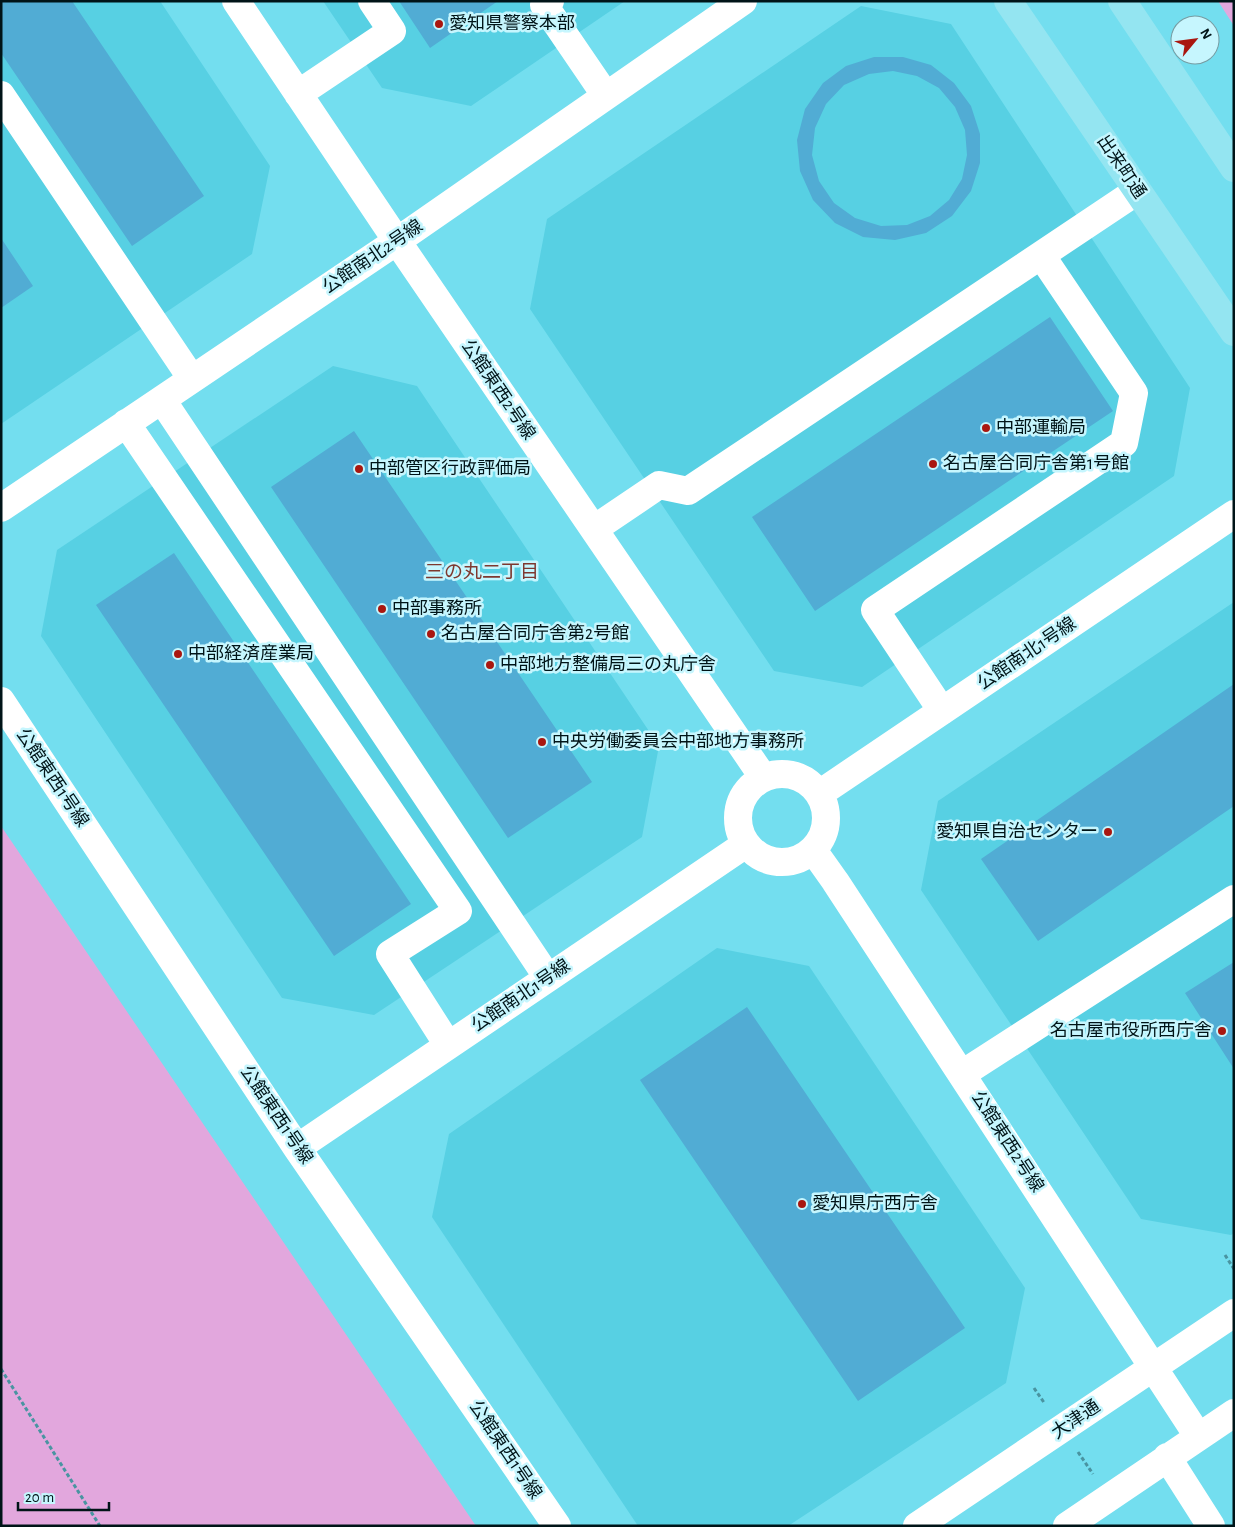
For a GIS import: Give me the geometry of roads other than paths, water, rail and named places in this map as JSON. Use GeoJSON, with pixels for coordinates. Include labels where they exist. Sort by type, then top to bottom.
{"type":"FeatureCollection","features":[{"type":"Feature","properties":{"kind":"main road","name":"出来町通"},"geometry":{"type":"LineString","coordinates":[[1008,1],[1234,332]]}},
{"type":"Feature","properties":{"kind":"main road"},"geometry":{"type":"LineString","coordinates":[[1122,1],[1234,168]]}},
{"type":"Feature","properties":{"kind":"street","name":"公館東西2号線"},"geometry":{"type":"LineString","coordinates":[[236,1],[397,241],[763,777]]}},
{"type":"Feature","properties":{"kind":"street"},"geometry":{"type":"LineString","coordinates":[[298,94],[392,31],[372,1]]}},
{"type":"Feature","properties":{"kind":"street"},"geometry":{"type":"LineString","coordinates":[[550,1],[544,5],[606,96]]}},
{"type":"Feature","properties":{"kind":"street","name":"公館南北2号線"},"geometry":{"type":"LineString","coordinates":[[1,508],[397,241],[743,1]]}},
{"type":"Feature","properties":{"kind":"street"},"geometry":{"type":"LineString","coordinates":[[1,95],[192,379]]}},
{"type":"Feature","properties":{"kind":"street"},"geometry":{"type":"LineString","coordinates":[[594,529],[658,485],[688,491],[1137,191]]}},
{"type":"Feature","properties":{"kind":"street"},"geometry":{"type":"LineString","coordinates":[[942,711],[875,610],[1124,443],[1134,393],[1041,254]]}},
{"type":"Feature","properties":{"kind":"street"},"geometry":{"type":"LineString","coordinates":[[162,400],[548,978]]}},
{"type":"Feature","properties":{"kind":"street"},"geometry":{"type":"LineString","coordinates":[[126,423],[458,911],[390,954],[448,1045]]}},
{"type":"Feature","properties":{"kind":"street","name":"公館南北1号線"},"geometry":{"type":"LineString","coordinates":[[819,794],[1234,514]]}},
{"type":"Feature","properties":{"kind":"street","name":"公館東西1号線"},"geometry":{"type":"LineString","coordinates":[[1,701],[297,1148],[557,1526]]}},
{"type":"Feature","properties":{"kind":"street"},"geometry":{"type":"LineString","coordinates":[[776,773],[800,777],[811,784],[819,794],[825,808],[826,823],[822,838],[813,850],[800,858],[785,862],[770,861],[756,855],[746,844],[739,832],[737,819],[743,794],[752,784],[763,777],[776,773]]}},
{"type":"Feature","properties":{"kind":"street","name":"公館南北1号線"},"geometry":{"type":"LineString","coordinates":[[297,1148],[746,844]]}},
{"type":"Feature","properties":{"kind":"street","name":"公館東西2号線"},"geometry":{"type":"LineString","coordinates":[[813,850],[835,880],[1198,1436]]}},
{"type":"Feature","properties":{"kind":"street"},"geometry":{"type":"LineString","coordinates":[[962,1074],[1234,899]]}},
{"type":"Feature","properties":{"kind":"street","name":"大津通"},"geometry":{"type":"LineString","coordinates":[[917,1526],[1234,1313]]}},
{"type":"Feature","properties":{"kind":"street"},"geometry":{"type":"LineString","coordinates":[[1067,1526],[1234,1412]]}},
{"type":"Feature","properties":{"kind":"street"},"geometry":{"type":"LineString","coordinates":[[1167,1457],[1212,1526]]}},
{"type":"Feature","properties":{"kind":"place","name":"愛知県警察本部"},"geometry":{"type":"Point","coordinates":[439,24]}},
{"type":"Feature","properties":{"kind":"place","name":"中部運輸局"},"geometry":{"type":"Point","coordinates":[986,428]}},
{"type":"Feature","properties":{"kind":"place","name":"名古屋合同庁舎第1号館"},"geometry":{"type":"Point","coordinates":[933,464]}},
{"type":"Feature","properties":{"kind":"place","name":"中部管区行政評価局"},"geometry":{"type":"Point","coordinates":[359,469]}},
{"type":"Feature","properties":{"kind":"place","name":"中部事務所"},"geometry":{"type":"Point","coordinates":[382,609]}},
{"type":"Feature","properties":{"kind":"place","name":"名古屋合同庁舎第2号館"},"geometry":{"type":"Point","coordinates":[431,634]}},
{"type":"Feature","properties":{"kind":"place","name":"中部経済産業局"},"geometry":{"type":"Point","coordinates":[178,654]}},
{"type":"Feature","properties":{"kind":"place","name":"中部地方整備局三の丸庁舎"},"geometry":{"type":"Point","coordinates":[490,665]}},
{"type":"Feature","properties":{"kind":"place","name":"中央労働委員会中部地方事務所"},"geometry":{"type":"Point","coordinates":[542,742]}},
{"type":"Feature","properties":{"kind":"place","name":"愛知県自治センター"},"geometry":{"type":"Point","coordinates":[1108,832]}},
{"type":"Feature","properties":{"kind":"place","name":"名古屋市役所西庁舎"},"geometry":{"type":"Point","coordinates":[1222,1031]}},
{"type":"Feature","properties":{"kind":"place","name":"愛知県庁西庁舎"},"geometry":{"type":"Point","coordinates":[802,1204]}},
{"type":"Feature","properties":{"kind":"district","name":"三の丸二丁目"},"geometry":{"type":"Point","coordinates":[482,572]}}]}
